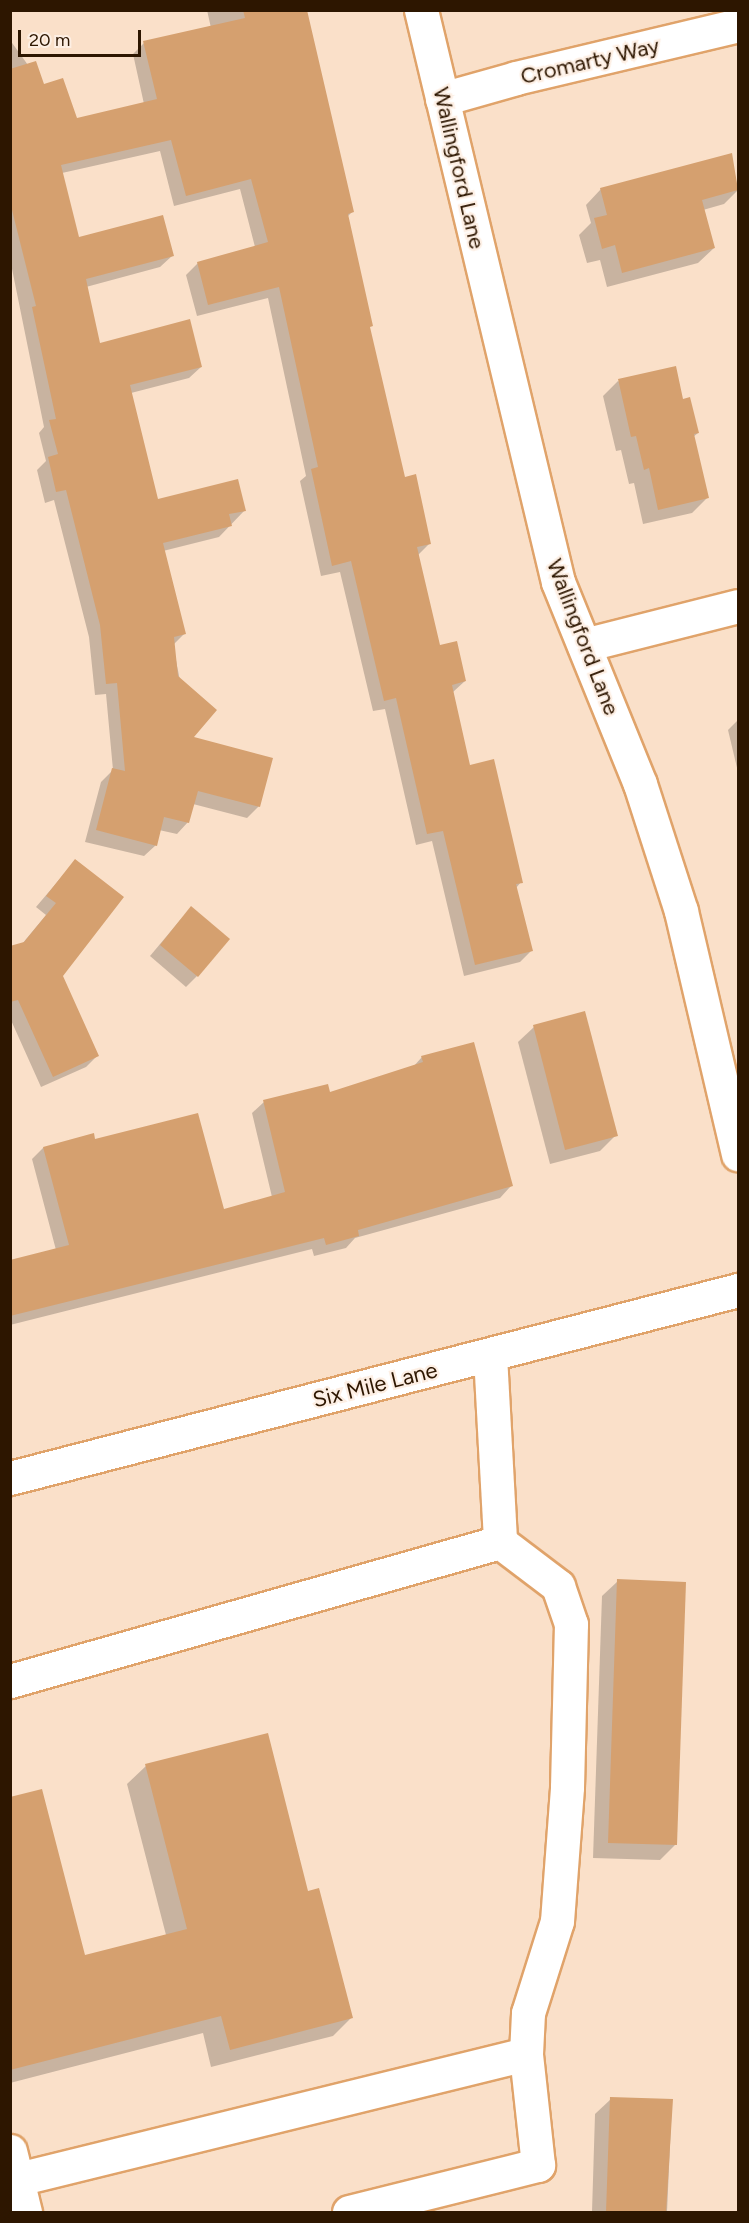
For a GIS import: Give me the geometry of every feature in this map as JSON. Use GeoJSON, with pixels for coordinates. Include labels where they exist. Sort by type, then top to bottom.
{"type":"FeatureCollection","features":[{"type":"Feature","properties":{"kind":"street","name":"Wallingford Lane"},"geometry":{"type":"LineString","coordinates":[[421,10],[558,582],[640,784],[681,911],[738,1154]]}},
{"type":"Feature","properties":{"kind":"street","name":"Cromarty Way"},"geometry":{"type":"LineString","coordinates":[[442,99],[516,78],[738,25]]}},
{"type":"Feature","properties":{"kind":"street"},"geometry":{"type":"LineString","coordinates":[[584,645],[738,606]]}},
{"type":"Feature","properties":{"kind":"street","name":"Six Mile Lane"},"geometry":{"type":"LineString","coordinates":[[10,1478],[738,1290]]}},
{"type":"Feature","properties":{"kind":"street"},"geometry":{"type":"LineString","coordinates":[[349,2212],[538,2164],[526,2054],[528,2013],[557,1921],[567,1787],[571,1624],[558,1586],[501,1542],[490,1355]]}},
{"type":"Feature","properties":{"kind":"street"},"geometry":{"type":"LineString","coordinates":[[10,1681],[501,1542]]}},
{"type":"Feature","properties":{"kind":"street"},"geometry":{"type":"LineString","coordinates":[[25,2212],[14,2165],[526,2054]]}},
{"type":"Feature","properties":{"kind":"building"},"geometry":{"type":"Polygon","coordinates":[[[243,10],[307,10],[354,212],[348,214],[373,326],[370,327],[405,477],[416,474],[431,544],[417,547],[440,645],[457,641],[466,681],[452,685],[470,765],[494,759],[523,883],[516,884],[533,951],[475,965],[443,831],[427,834],[396,698],[384,701],[351,561],[332,566],[311,469],[318,467],[279,287],[208,305],[197,262],[268,242],[251,179],[186,196],[171,140],[61,165],[79,237],[163,215],[174,256],[86,279],[100,343],[190,319],[202,367],[130,385],[158,499],[238,479],[246,511],[229,514],[232,526],[163,543],[186,634],[174,637],[178,676],[217,710],[194,737],[273,758],[260,807],[198,791],[189,823],[164,817],[157,846],[96,830],[112,768],[125,771],[117,683],[106,684],[100,625],[66,490],[56,492],[48,457],[58,454],[49,420],[56,419],[32,307],[36,306],[10,202],[10,69],[36,61],[44,84],[63,78],[77,118],[157,99],[143,41],[245,18],[243,10]]]}},
{"type":"Feature","properties":{"kind":"building"},"geometry":{"type":"Polygon","coordinates":[[[732,153],[738,190],[702,200],[715,248],[622,273],[615,245],[602,249],[594,218],[607,215],[600,188],[732,153]]]}},
{"type":"Feature","properties":{"kind":"building"},"geometry":{"type":"Polygon","coordinates":[[[676,366],[683,399],[690,397],[699,433],[694,434],[709,498],[658,510],[649,468],[644,470],[636,436],[631,437],[618,379],[676,366]]]}},
{"type":"Feature","properties":{"kind":"building"},"geometry":{"type":"Polygon","coordinates":[[[75,859],[124,897],[63,976],[99,1056],[53,1077],[18,1000],[10,1002],[10,946],[24,942],[56,903],[46,896],[75,859]]]}},
{"type":"Feature","properties":{"kind":"building"},"geometry":{"type":"Polygon","coordinates":[[[191,906],[230,939],[198,977],[160,945],[191,906]]]}},
{"type":"Feature","properties":{"kind":"building"},"geometry":{"type":"Polygon","coordinates":[[[585,1011],[618,1136],[565,1150],[533,1025],[585,1011]]]}},
{"type":"Feature","properties":{"kind":"building"},"geometry":{"type":"Polygon","coordinates":[[[474,1042],[513,1186],[358,1230],[359,1236],[326,1245],[324,1238],[10,1316],[10,1260],[69,1245],[43,1147],[94,1133],[95,1139],[198,1113],[224,1209],[285,1192],[263,1100],[328,1084],[330,1092],[423,1062],[421,1056],[474,1042]]]}},
{"type":"Feature","properties":{"kind":"building"},"geometry":{"type":"Polygon","coordinates":[[[617,1579],[686,1582],[677,1845],[608,1843],[617,1579]]]}},
{"type":"Feature","properties":{"kind":"building"},"geometry":{"type":"Polygon","coordinates":[[[268,1733],[308,1891],[319,1888],[353,2018],[230,2050],[221,2016],[10,2070],[10,1797],[42,1789],[85,1955],[187,1929],[145,1764],[268,1733]]]}},
{"type":"Feature","properties":{"kind":"building"},"geometry":{"type":"Polygon","coordinates":[[[610,2097],[673,2099],[666,2212],[606,2212],[610,2097]]]}}]}
